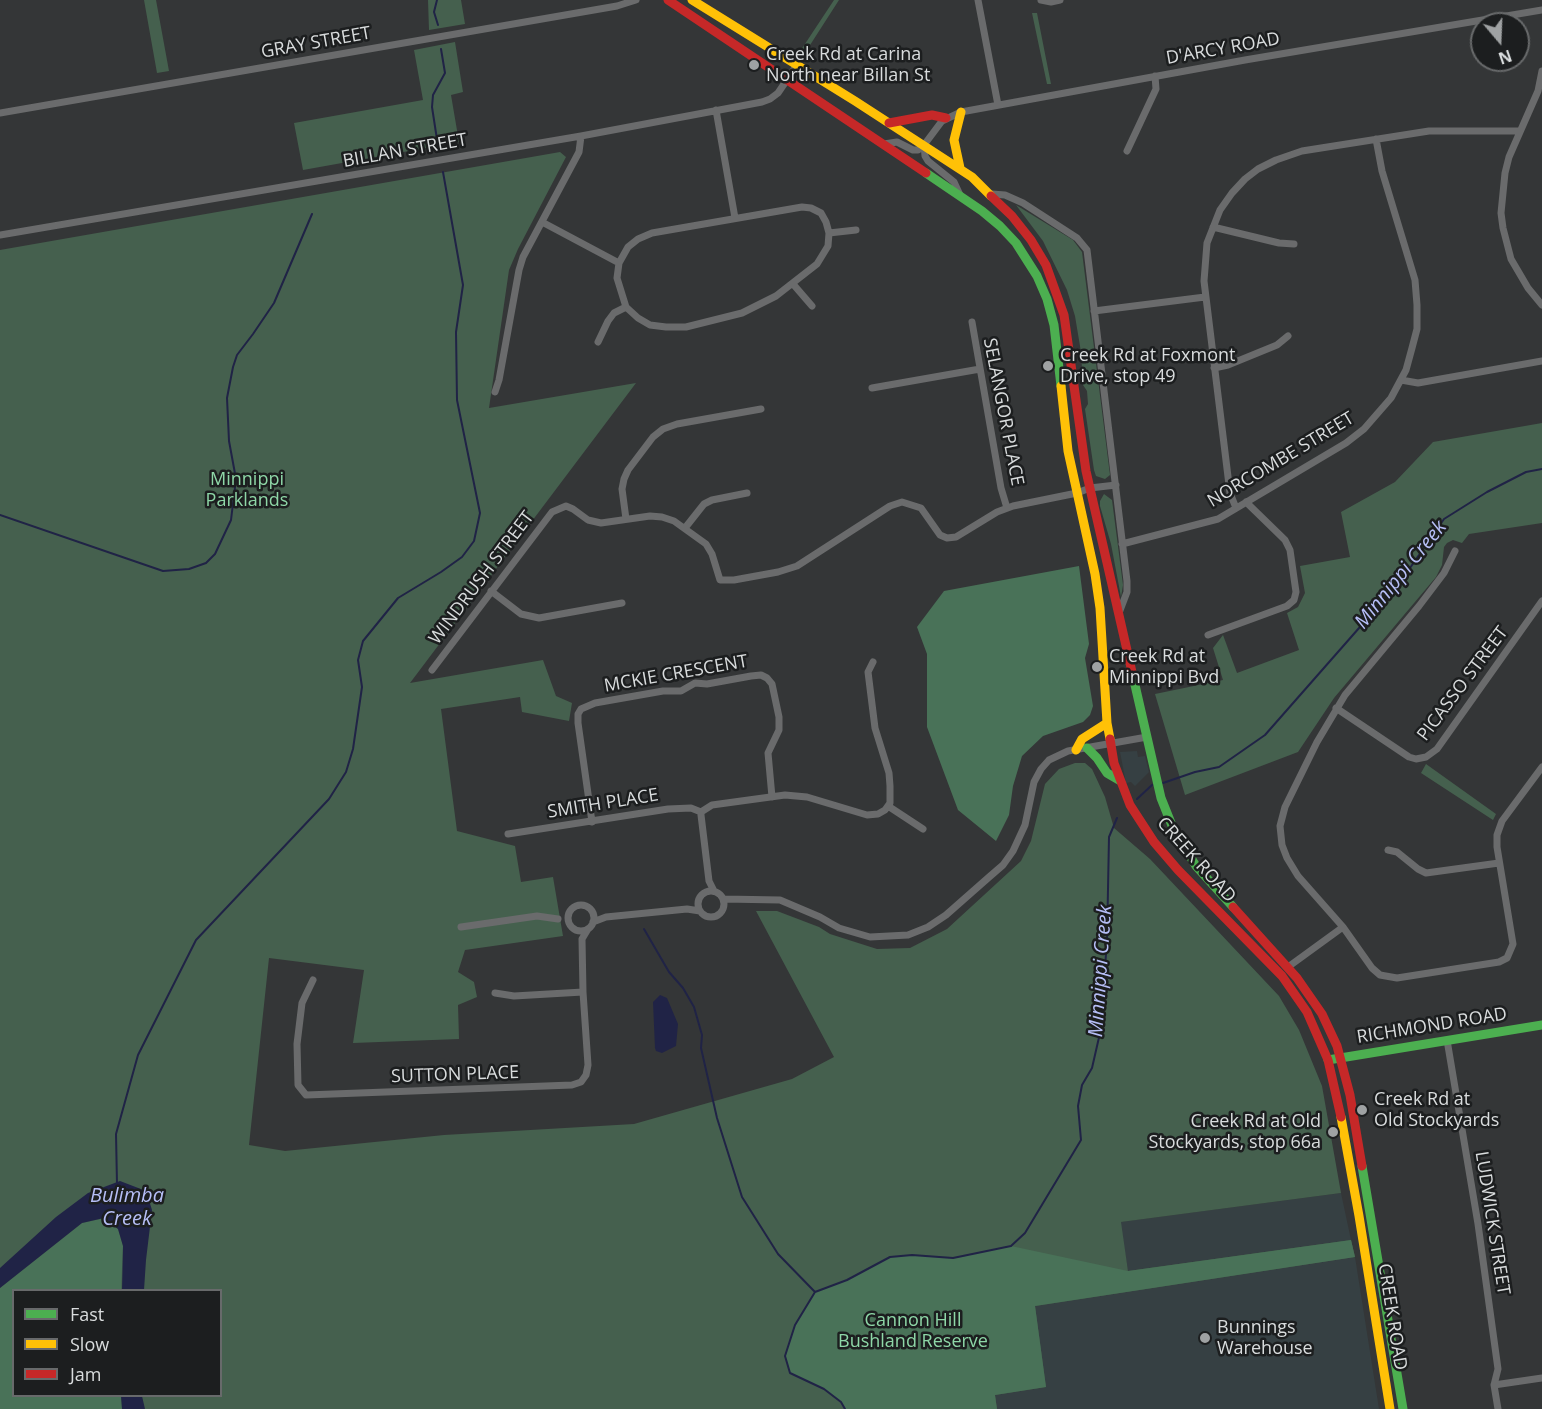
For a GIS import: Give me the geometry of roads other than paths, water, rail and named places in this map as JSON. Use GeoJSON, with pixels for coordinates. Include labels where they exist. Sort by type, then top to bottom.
{"type":"FeatureCollection","features":[{"type":"Feature","properties":{"kind":"main road","name":"CREEK ROAD"},"geometry":{"type":"LineString","coordinates":[[668,0],[788,78],[991,218],[1009,235],[1028,260],[1044,292],[1054,324],[1063,415],[1098,590],[1107,723],[1119,780],[1130,805],[1143,826],[1170,862],[1282,976],[1307,1012],[1328,1060],[1359,1216],[1390,1409]]}},
{"type":"Feature","properties":{"kind":"main road","name":"CREEK ROAD"},"geometry":{"type":"LineString","coordinates":[[692,0],[960,168],[1008,210],[1031,240],[1046,266],[1059,297],[1069,339],[1080,443],[1164,806],[1183,847],[1208,882],[1288,967],[1315,1002],[1341,1057],[1349,1089],[1403,1409]]}},
{"type":"Feature","properties":{"kind":"main road"},"geometry":{"type":"LineString","coordinates":[[960,168],[954,140],[961,112]]}},
{"type":"Feature","properties":{"kind":"main road"},"geometry":{"type":"LineString","coordinates":[[889,123],[932,115],[946,118]]}},
{"type":"Feature","properties":{"kind":"main road"},"geometry":{"type":"LineString","coordinates":[[1076,750],[1082,739],[1107,723]]}},
{"type":"Feature","properties":{"kind":"main road"},"geometry":{"type":"LineString","coordinates":[[1087,748],[1097,758],[1107,774],[1119,780]]}},
{"type":"Feature","properties":{"kind":"main road"},"geometry":{"type":"LineString","coordinates":[[1170,862],[1175,851],[1183,847]]}},
{"type":"Feature","properties":{"kind":"main road","name":"RICHMOND ROAD"},"geometry":{"type":"LineString","coordinates":[[1328,1060],[1542,1025]]}},
{"type":"Feature","properties":{"kind":"street","name":"GRAY STREET"},"geometry":{"type":"LineString","coordinates":[[0,113],[617,6],[636,0]]}},
{"type":"Feature","properties":{"kind":"street"},"geometry":{"type":"LineString","coordinates":[[978,0],[998,105]]}},
{"type":"Feature","properties":{"kind":"street"},"geometry":{"type":"LineString","coordinates":[[1041,0],[1051,2],[1060,0]]}},
{"type":"Feature","properties":{"kind":"street","name":"D'ARCY ROAD"},"geometry":{"type":"LineString","coordinates":[[924,146],[946,118],[961,112],[1155,76],[1542,10]]}},
{"type":"Feature","properties":{"kind":"street","name":"BILLAN STREET"},"geometry":{"type":"LineString","coordinates":[[0,235],[581,136],[767,101],[781,89],[797,65]]}},
{"type":"Feature","properties":{"kind":"street"},"geometry":{"type":"LineString","coordinates":[[1542,71],[1538,91],[1505,173],[1501,213],[1511,259],[1528,288],[1542,305]]}},
{"type":"Feature","properties":{"kind":"street"},"geometry":{"type":"LineString","coordinates":[[1127,151],[1156,89],[1155,76]]}},
{"type":"Feature","properties":{"kind":"street"},"geometry":{"type":"LineString","coordinates":[[716,110],[735,218]]}},
{"type":"Feature","properties":{"kind":"street"},"geometry":{"type":"LineString","coordinates":[[1236,507],[1230,493],[1205,297],[1207,243],[1220,210],[1232,193],[1258,169],[1302,151],[1429,131],[1520,131]]}},
{"type":"Feature","properties":{"kind":"street"},"geometry":{"type":"LineString","coordinates":[[495,392],[519,270],[579,152],[581,136]]}},
{"type":"Feature","properties":{"kind":"street","name":"NORCOMBE STREET"},"geometry":{"type":"LineString","coordinates":[[1122,544],[1218,519],[1346,443],[1380,413],[1401,380],[1417,329],[1415,280],[1382,171],[1376,139]]}},
{"type":"Feature","properties":{"kind":"street","name":"CREEK ROAD"},"geometry":{"type":"LineString","coordinates":[[884,144],[897,142],[915,150],[924,146],[927,159],[954,182],[960,196]]}},
{"type":"Feature","properties":{"kind":"street","name":"CREEK ROAD"},"geometry":{"type":"LineString","coordinates":[[992,194],[1013,198],[1073,235],[1085,245],[1089,258],[1127,592],[1119,614]]}},
{"type":"Feature","properties":{"kind":"street"},"geometry":{"type":"LineString","coordinates":[[802,207],[811,208],[821,213],[826,222],[829,233],[828,246],[820,259],[793,284],[776,296],[742,313],[686,327],[666,327],[650,325],[626,307],[617,278],[619,263],[628,248],[638,239],[652,233],[735,218],[802,207]]}},
{"type":"Feature","properties":{"kind":"street"},"geometry":{"type":"LineString","coordinates":[[542,222],[619,263]]}},
{"type":"Feature","properties":{"kind":"street"},"geometry":{"type":"LineString","coordinates":[[1213,227],[1279,243],[1294,244]]}},
{"type":"Feature","properties":{"kind":"street"},"geometry":{"type":"LineString","coordinates":[[829,233],[856,230]]}},
{"type":"Feature","properties":{"kind":"street"},"geometry":{"type":"LineString","coordinates":[[793,284],[812,306]]}},
{"type":"Feature","properties":{"kind":"street"},"geometry":{"type":"LineString","coordinates":[[1094,311],[1205,297]]}},
{"type":"Feature","properties":{"kind":"street"},"geometry":{"type":"LineString","coordinates":[[598,342],[614,313],[626,307]]}},
{"type":"Feature","properties":{"kind":"street","name":"SELANGOR PLACE"},"geometry":{"type":"LineString","coordinates":[[972,322],[1001,488],[1007,508]]}},
{"type":"Feature","properties":{"kind":"street"},"geometry":{"type":"LineString","coordinates":[[1214,368],[1228,365],[1277,345],[1288,336]]}},
{"type":"Feature","properties":{"kind":"street"},"geometry":{"type":"LineString","coordinates":[[1401,380],[1418,383],[1542,361]]}},
{"type":"Feature","properties":{"kind":"street"},"geometry":{"type":"LineString","coordinates":[[872,388],[980,369]]}},
{"type":"Feature","properties":{"kind":"street"},"geometry":{"type":"LineString","coordinates":[[626,519],[622,489],[624,479],[628,470],[653,437],[663,429],[677,424],[760,409]]}},
{"type":"Feature","properties":{"kind":"street"},"geometry":{"type":"LineString","coordinates":[[1007,508],[1077,493],[1090,488],[1116,485]]}},
{"type":"Feature","properties":{"kind":"street"},"geometry":{"type":"LineString","coordinates":[[685,528],[704,504],[712,500],[747,493]]}},
{"type":"Feature","properties":{"kind":"street","name":"WINDRUSH STREET"},"geometry":{"type":"LineString","coordinates":[[432,669],[552,512],[566,506],[588,520],[601,523],[650,516],[662,517],[685,528],[706,544],[712,554],[720,580],[734,580],[778,572],[797,566],[890,506],[902,502],[921,508],[940,535],[947,538],[956,537],[1007,508]]}},
{"type":"Feature","properties":{"kind":"street"},"geometry":{"type":"LineString","coordinates":[[1208,635],[1287,606],[1294,600],[1296,592],[1290,550],[1286,540],[1246,502]]}},
{"type":"Feature","properties":{"kind":"street"},"geometry":{"type":"LineString","coordinates":[[1455,551],[1444,573],[1419,606],[1336,708],[1285,807],[1280,826],[1282,844],[1287,858],[1298,876],[1343,927],[1372,968],[1380,975],[1397,978],[1499,962],[1507,958],[1513,944],[1499,863],[1497,835],[1502,821],[1542,766]]}},
{"type":"Feature","properties":{"kind":"street"},"geometry":{"type":"LineString","coordinates":[[491,591],[521,614],[539,618],[622,603]]}},
{"type":"Feature","properties":{"kind":"street","name":"PICASSO STREET"},"geometry":{"type":"LineString","coordinates":[[1336,708],[1409,757],[1416,759],[1426,757],[1437,749],[1542,601]]}},
{"type":"Feature","properties":{"kind":"street"},"geometry":{"type":"LineString","coordinates":[[873,662],[868,672],[875,728],[889,773],[888,806],[878,814],[867,815],[807,797],[785,795],[712,805],[701,812],[709,881],[714,891],[724,899],[780,900],[820,916],[839,928],[870,937],[908,935],[928,927],[946,915],[1003,865],[1020,837],[1037,775],[1054,757],[1076,750],[1147,737]]}},
{"type":"Feature","properties":{"kind":"street","name":"MCKIE CRESCENT"},"geometry":{"type":"LineString","coordinates":[[592,822],[578,723],[581,709],[595,703],[663,691],[681,691],[695,683],[707,684],[751,675],[761,675],[772,684],[779,717],[779,730],[768,753],[772,797]]}},
{"type":"Feature","properties":{"kind":"street"},"geometry":{"type":"LineString","coordinates":[[888,806],[923,829]]}},
{"type":"Feature","properties":{"kind":"street","name":"SMITH PLACE"},"geometry":{"type":"LineString","coordinates":[[508,834],[668,809],[691,808],[701,812]]}},
{"type":"Feature","properties":{"kind":"street"},"geometry":{"type":"LineString","coordinates":[[1388,850],[1397,852],[1426,873],[1499,863]]}},
{"type":"Feature","properties":{"kind":"street"},"geometry":{"type":"LineString","coordinates":[[687,909],[698,903],[709,881]]}},
{"type":"Feature","properties":{"kind":"street"},"geometry":{"type":"LineString","coordinates":[[702,895],[714,891]]}},
{"type":"Feature","properties":{"kind":"street"},"geometry":{"type":"LineString","coordinates":[[724,899],[724,908]]}},
{"type":"Feature","properties":{"kind":"street"},"geometry":{"type":"LineString","coordinates":[[606,917],[579,905],[572,909],[568,921],[582,939],[593,922],[606,917],[687,909],[700,911],[711,917],[719,915],[724,908],[738,901]]}},
{"type":"Feature","properties":{"kind":"street"},"geometry":{"type":"LineString","coordinates":[[698,903],[700,911]]}},
{"type":"Feature","properties":{"kind":"street"},"geometry":{"type":"LineString","coordinates":[[591,910],[593,922]]}},
{"type":"Feature","properties":{"kind":"street"},"geometry":{"type":"LineString","coordinates":[[461,927],[537,916],[558,919]]}},
{"type":"Feature","properties":{"kind":"street"},"geometry":{"type":"LineString","coordinates":[[1288,967],[1343,927]]}},
{"type":"Feature","properties":{"kind":"street"},"geometry":{"type":"LineString","coordinates":[[576,930],[588,929]]}},
{"type":"Feature","properties":{"kind":"street","name":"SUTTON PLACE"},"geometry":{"type":"LineString","coordinates":[[313,980],[303,1003],[297,1044],[298,1086],[306,1095],[572,1085],[580,1082],[586,1076],[588,1065],[582,939]]}},
{"type":"Feature","properties":{"kind":"street"},"geometry":{"type":"LineString","coordinates":[[495,993],[514,996],[583,992]]}},
{"type":"Feature","properties":{"kind":"street","name":"LUDWICK STREET"},"geometry":{"type":"LineString","coordinates":[[1448,1040],[1478,1224],[1498,1369],[1494,1385],[1498,1409]]}},
{"type":"Feature","properties":{"kind":"street"},"geometry":{"type":"LineString","coordinates":[[1494,1385],[1542,1378]]}},
{"type":"Feature","properties":{"kind":"water"},"geometry":{"type":"Polygon","coordinates":[[[660,995],[667,998],[678,1024],[676,1046],[662,1053],[656,1051],[655,1048],[653,1002],[660,995]]]}},
{"type":"Feature","properties":{"kind":"water","name":"Bulimba Creek"},"geometry":{"type":"Polygon","coordinates":[[[120,1181],[146,1191],[152,1210],[144,1289],[122,1289],[123,1246],[118,1229],[104,1218],[82,1223],[0,1288],[0,1268],[56,1217],[88,1193],[120,1181]]]}},
{"type":"Feature","properties":{"kind":"water"},"geometry":{"type":"Polygon","coordinates":[[[121,1397],[142,1397],[145,1409],[122,1409],[121,1397]]]}},
{"type":"Feature","properties":{"kind":"waterway"},"geometry":{"type":"LineString","coordinates":[[437,0],[434,12],[438,25]]}},
{"type":"Feature","properties":{"kind":"waterway"},"geometry":{"type":"LineString","coordinates":[[438,146],[432,107],[433,95],[445,73],[441,49]]}},
{"type":"Feature","properties":{"kind":"waterway"},"geometry":{"type":"LineString","coordinates":[[117,1184],[116,1134],[138,1055],[196,940],[329,799],[346,772],[353,749],[362,687],[358,660],[363,641],[398,598],[462,557],[474,541],[480,513],[457,400],[456,332],[463,285],[443,172]]}},
{"type":"Feature","properties":{"kind":"waterway"},"geometry":{"type":"LineString","coordinates":[[0,515],[163,571],[189,569],[206,563],[215,554],[231,520],[236,479],[229,441],[227,398],[233,367],[237,355],[274,303],[312,214]]}},
{"type":"Feature","properties":{"kind":"waterway","name":"Minnippi Creek"},"geometry":{"type":"LineString","coordinates":[[1163,783],[1219,767],[1265,735],[1403,578],[1444,519],[1487,492],[1526,472],[1542,469]]}},
{"type":"Feature","properties":{"kind":"waterway","name":"Minnippi Creek"},"geometry":{"type":"LineString","coordinates":[[1137,799],[1152,785]]}},
{"type":"Feature","properties":{"kind":"waterway","name":"Minnippi Creek"},"geometry":{"type":"LineString","coordinates":[[845,1409],[841,1402],[824,1389],[790,1373],[785,1356],[795,1325],[815,1292],[847,1280],[890,1257],[912,1255],[953,1258],[1011,1246],[1025,1233],[1081,1140],[1078,1106],[1082,1085],[1092,1068],[1100,1033],[1107,941],[1109,837],[1117,818]]}},
{"type":"Feature","properties":{"kind":"waterway"},"geometry":{"type":"LineString","coordinates":[[644,929],[669,972],[683,988],[694,1007],[702,1035],[701,1048],[717,1118],[742,1197],[778,1254],[815,1292]]}},
{"type":"Feature","properties":{"kind":"place","name":"Creek Rd at Carina North near Billan St"},"geometry":{"type":"Point","coordinates":[754,65]}},
{"type":"Feature","properties":{"kind":"place","name":"Creek Rd at Foxmont Drive, stop 49"},"geometry":{"type":"Point","coordinates":[1048,366]}},
{"type":"Feature","properties":{"kind":"place","name":"Creek Rd at Minnippi Bvd"},"geometry":{"type":"Point","coordinates":[1097,667]}},
{"type":"Feature","properties":{"kind":"place","name":"Creek Rd at Old Stockyards"},"geometry":{"type":"Point","coordinates":[1362,1110]}},
{"type":"Feature","properties":{"kind":"place","name":"Creek Rd at Old Stockyards, stop 66a"},"geometry":{"type":"Point","coordinates":[1333,1132]}},
{"type":"Feature","properties":{"kind":"place","name":"Bunnings Warehouse"},"geometry":{"type":"Point","coordinates":[1205,1338]}},
{"type":"Feature","properties":{"kind":"park label","name":"Minnippi Parklands"},"geometry":{"type":"Point","coordinates":[247,490]}},
{"type":"Feature","properties":{"kind":"park label","name":"Cannon Hill Bushland Reserve"},"geometry":{"type":"Point","coordinates":[913,1331]}}]}
